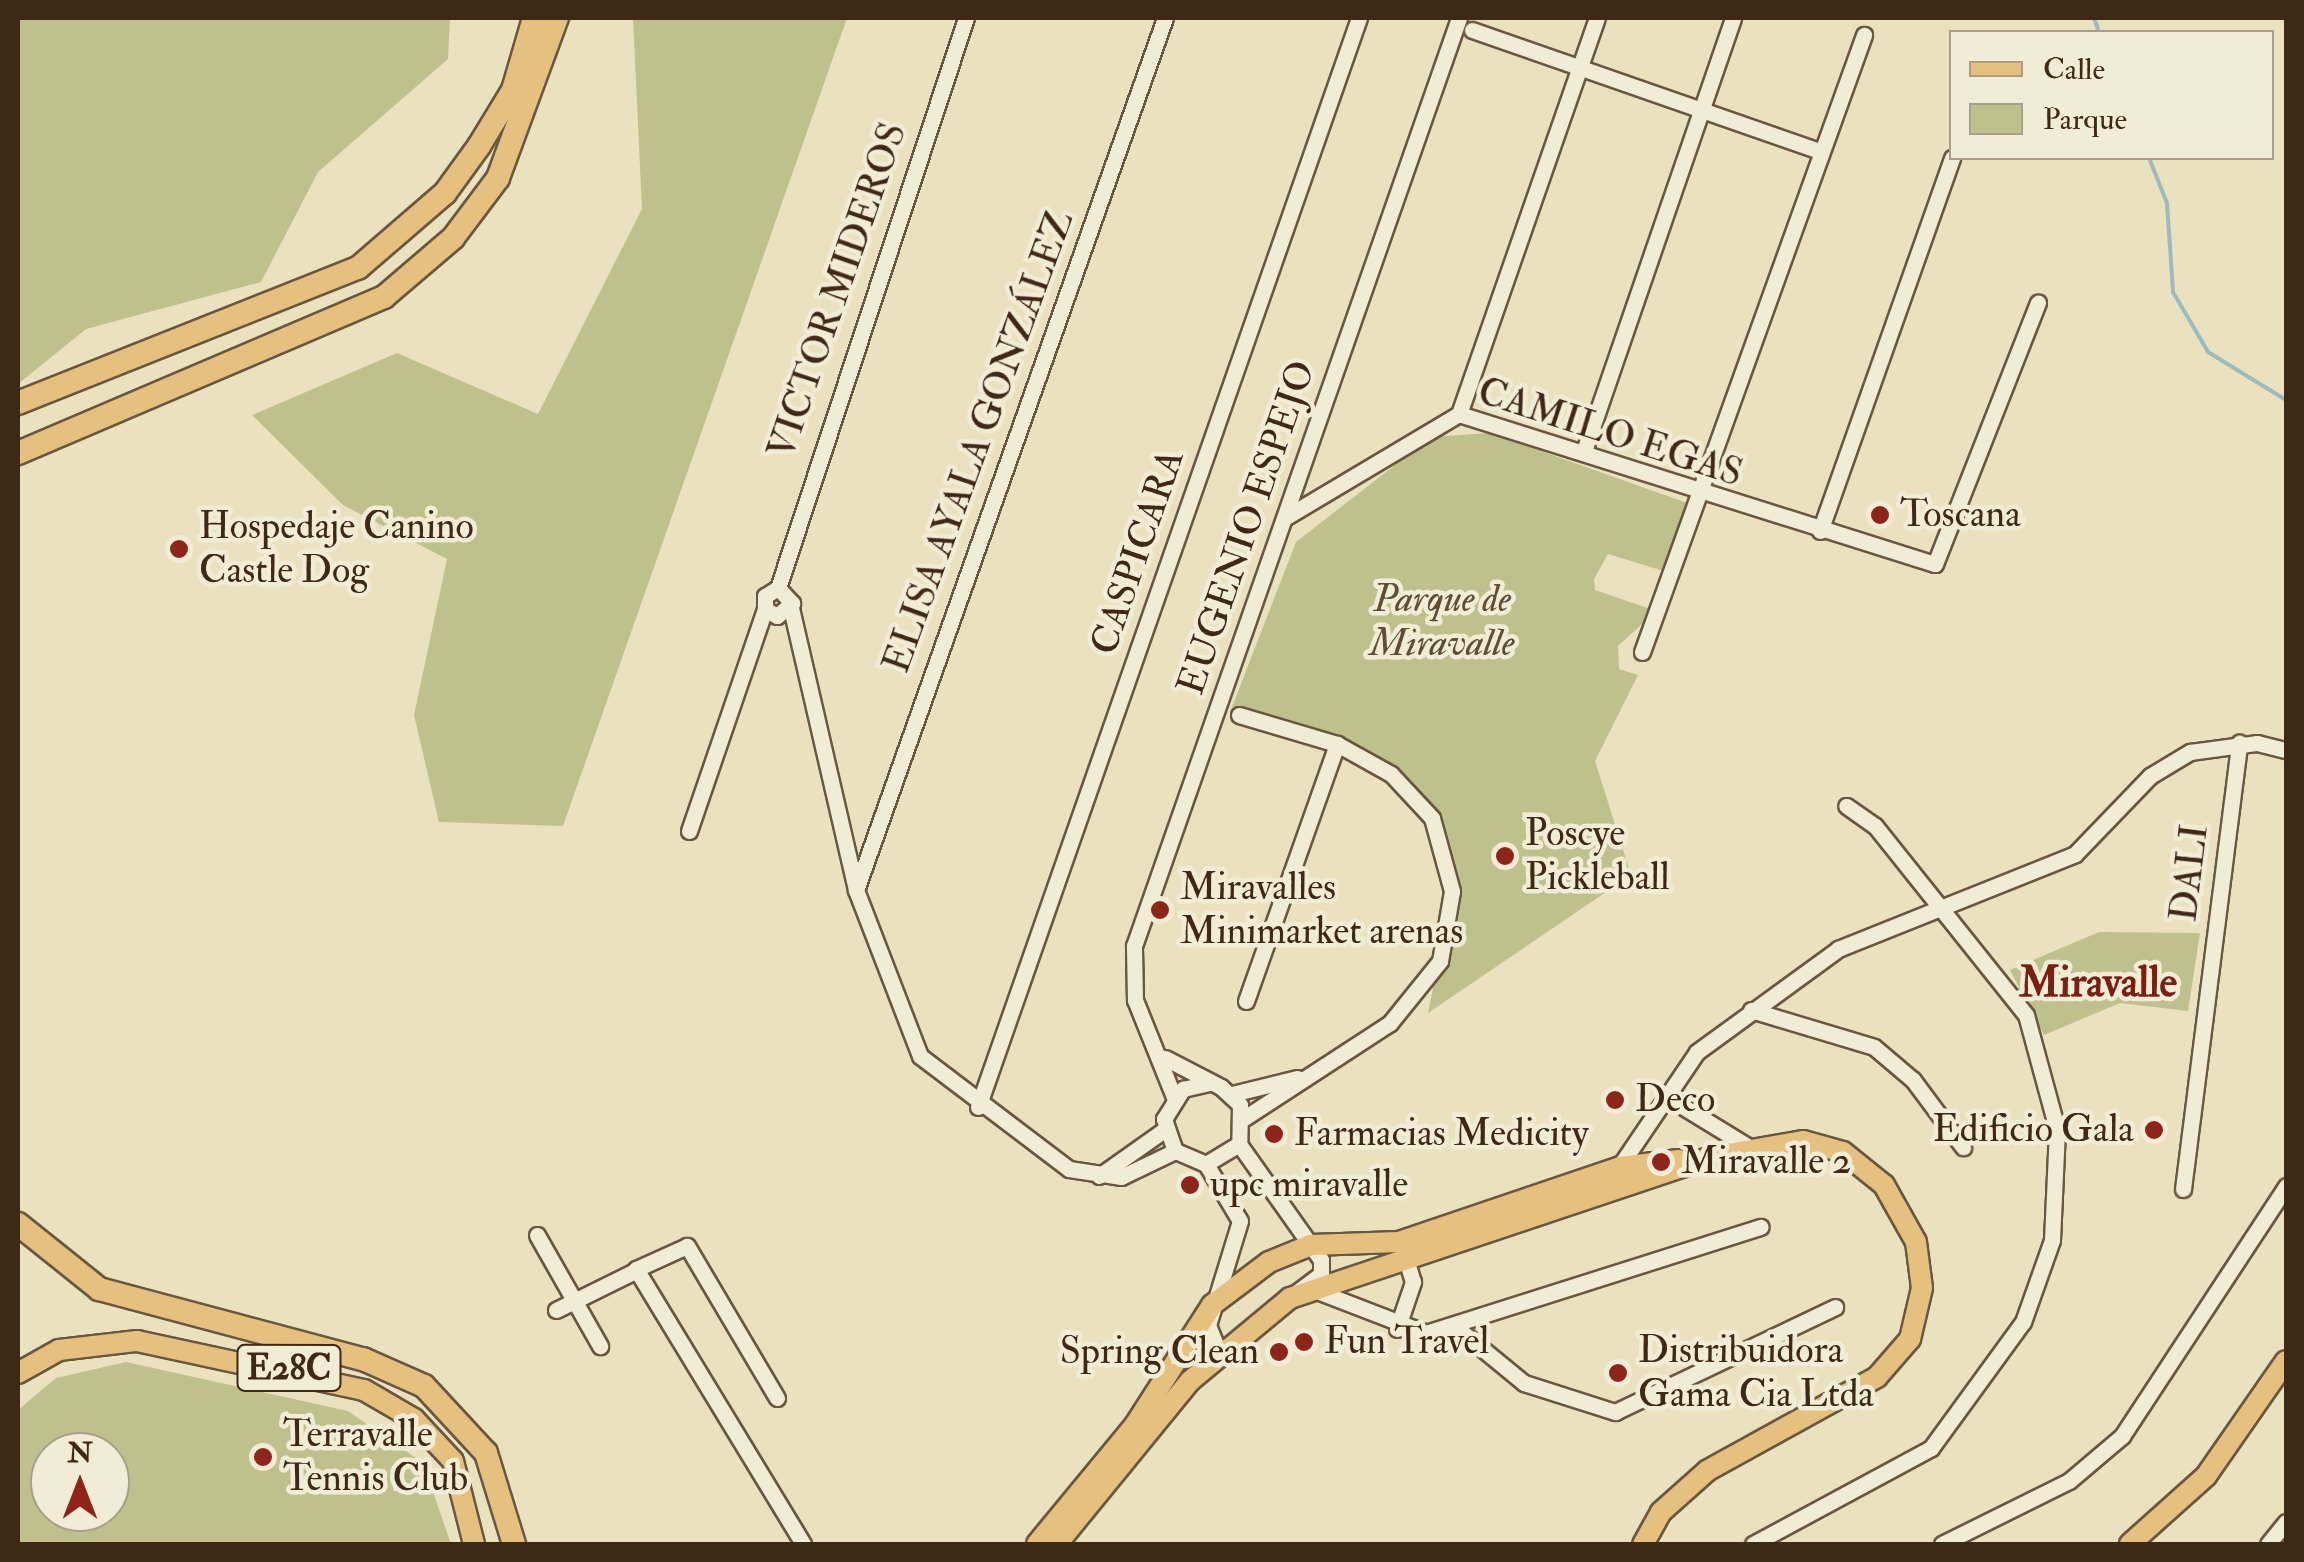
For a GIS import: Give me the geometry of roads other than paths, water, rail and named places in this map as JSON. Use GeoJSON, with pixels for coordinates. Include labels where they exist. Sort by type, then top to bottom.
{"type":"FeatureCollection","features":[{"type":"Feature","properties":{"kind":"highway"},"geometry":{"type":"LineString","coordinates":[[18,403],[358,268],[445,193],[479,146],[513,90],[534,18]]}},
{"type":"Feature","properties":{"kind":"highway"},"geometry":{"type":"LineString","coordinates":[[18,453],[384,297],[453,238],[498,178],[557,18]]}},
{"type":"Feature","properties":{"kind":"highway"},"geometry":{"type":"LineString","coordinates":[[18,1224],[98,1289],[363,1360],[424,1386],[486,1454],[514,1544]]}},
{"type":"Feature","properties":{"kind":"main road"},"geometry":{"type":"LineString","coordinates":[[1037,1544],[1135,1426],[1212,1305],[1269,1262],[1311,1245],[1400,1242],[1620,1168],[1750,1148],[1825,1144],[1872,1173],[1916,1242],[1918,1313],[1877,1377],[1707,1471],[1661,1512],[1644,1544]]}},
{"type":"Feature","properties":{"kind":"main road"},"geometry":{"type":"LineString","coordinates":[[1057,1544],[1220,1354],[1290,1298],[1408,1264],[1711,1157]]}},
{"type":"Feature","properties":{"kind":"main road","name":"E28C"},"geometry":{"type":"LineString","coordinates":[[18,1373],[58,1350],[137,1341],[364,1390],[414,1419],[453,1462],[474,1544]]}},
{"type":"Feature","properties":{"kind":"main road"},"geometry":{"type":"LineString","coordinates":[[2130,1544],[2206,1476],[2286,1361]]}},
{"type":"Feature","properties":{"kind":"street","name":"VICTOR MIDEROS"},"geometry":{"type":"LineString","coordinates":[[690,831],[765,609],[778,588],[966,18]]}},
{"type":"Feature","properties":{"kind":"street","name":"ELISA AYALA GONZÁLEZ"},"geometry":{"type":"LineString","coordinates":[[856,890],[874,829],[1165,18]]}},
{"type":"Feature","properties":{"kind":"street","name":"CASPICARA"},"geometry":{"type":"LineString","coordinates":[[978,1107],[1360,18]]}},
{"type":"Feature","properties":{"kind":"street","name":"EUGENIO ESPEJO"},"geometry":{"type":"LineString","coordinates":[[1174,1097],[1166,1058],[1135,1000],[1134,946],[1459,18]]}},
{"type":"Feature","properties":{"kind":"street"},"geometry":{"type":"LineString","coordinates":[[1459,414],[1596,18]]}},
{"type":"Feature","properties":{"kind":"street"},"geometry":{"type":"LineString","coordinates":[[1584,451],[1734,18]]}},
{"type":"Feature","properties":{"kind":"street"},"geometry":{"type":"LineString","coordinates":[[1472,30],[1820,151]]}},
{"type":"Feature","properties":{"kind":"street"},"geometry":{"type":"LineString","coordinates":[[1642,652],[1864,35]]}},
{"type":"Feature","properties":{"kind":"street"},"geometry":{"type":"LineString","coordinates":[[1820,531],[1951,160]]}},
{"type":"Feature","properties":{"kind":"street","name":"CAMILO EGAS"},"geometry":{"type":"LineString","coordinates":[[1286,517],[1459,414],[1584,451],[1700,497],[1935,564],[2038,303]]}},
{"type":"Feature","properties":{"kind":"street"},"geometry":{"type":"LineString","coordinates":[[778,588],[791,608],[856,890],[920,1056],[1038,1154],[1100,1176],[1132,1174],[1175,1152]]}},
{"type":"Feature","properties":{"kind":"street"},"geometry":{"type":"LineString","coordinates":[[765,609],[778,616],[791,608]]}},
{"type":"Feature","properties":{"kind":"street"},"geometry":{"type":"LineString","coordinates":[[1239,715],[1336,744],[1391,774],[1432,818],[1452,891],[1440,961],[1390,1022],[1297,1078],[1244,1118]]}},
{"type":"Feature","properties":{"kind":"street"},"geometry":{"type":"LineString","coordinates":[[1246,1001],[1336,744]]}},
{"type":"Feature","properties":{"kind":"street"},"geometry":{"type":"LineString","coordinates":[[1593,1199],[1620,1168],[1664,1095],[1697,1052],[1838,949],[1939,903],[2075,854],[2170,762],[2239,744],[2286,750]]}},
{"type":"Feature","properties":{"kind":"street","name":"DALI"},"geometry":{"type":"LineString","coordinates":[[2183,1188],[2239,744]]}},
{"type":"Feature","properties":{"kind":"street"},"geometry":{"type":"LineString","coordinates":[[1753,1544],[1931,1448],[2024,1322],[2052,1240],[2058,1146],[2045,1066],[2006,984],[1874,826],[1846,806]]}},
{"type":"Feature","properties":{"kind":"street"},"geometry":{"type":"LineString","coordinates":[[840,832],[856,840],[874,829]]}},
{"type":"Feature","properties":{"kind":"street"},"geometry":{"type":"LineString","coordinates":[[1751,1010],[1874,1047],[1914,1080],[1963,1147]]}},
{"type":"Feature","properties":{"kind":"street"},"geometry":{"type":"LineString","coordinates":[[1166,1058],[1232,1094],[1297,1078]]}},
{"type":"Feature","properties":{"kind":"street"},"geometry":{"type":"LineString","coordinates":[[1100,1176],[1164,1130],[1174,1097],[1208,1084]]}},
{"type":"Feature","properties":{"kind":"street"},"geometry":{"type":"LineString","coordinates":[[1232,1094],[1244,1118],[1239,1144],[1311,1245],[1321,1274],[1290,1298]]}},
{"type":"Feature","properties":{"kind":"street"},"geometry":{"type":"LineString","coordinates":[[1664,1095],[1750,1148]]}},
{"type":"Feature","properties":{"kind":"street"},"geometry":{"type":"LineString","coordinates":[[1164,1130],[1175,1152],[1206,1164],[1240,1222],[1238,1252],[1212,1305],[1209,1343],[1220,1354]]}},
{"type":"Feature","properties":{"kind":"street"},"geometry":{"type":"LineString","coordinates":[[1206,1164],[1239,1144]]}},
{"type":"Feature","properties":{"kind":"street"},"geometry":{"type":"LineString","coordinates":[[1952,1542],[2069,1481],[2122,1436],[2286,1186]]}},
{"type":"Feature","properties":{"kind":"street"},"geometry":{"type":"LineString","coordinates":[[1317,1291],[1397,1329],[1457,1328],[1761,1226]]}},
{"type":"Feature","properties":{"kind":"street"},"geometry":{"type":"LineString","coordinates":[[538,1235],[600,1346]]}},
{"type":"Feature","properties":{"kind":"street"},"geometry":{"type":"LineString","coordinates":[[1397,1329],[1413,1282],[1400,1242]]}},
{"type":"Feature","properties":{"kind":"street"},"geometry":{"type":"LineString","coordinates":[[556,1310],[687,1246],[778,1398]]}},
{"type":"Feature","properties":{"kind":"street"},"geometry":{"type":"LineString","coordinates":[[635,1271],[803,1544]]}},
{"type":"Feature","properties":{"kind":"street"},"geometry":{"type":"LineString","coordinates":[[1457,1328],[1524,1383],[1615,1412],[1835,1307]]}},
{"type":"Feature","properties":{"kind":"street"},"geometry":{"type":"LineString","coordinates":[[2268,1544],[2286,1522]]}},
{"type":"Feature","properties":{"kind":"waterway"},"geometry":{"type":"LineString","coordinates":[[2094,18],[2098,30]]}},
{"type":"Feature","properties":{"kind":"waterway"},"geometry":{"type":"LineString","coordinates":[[2150,160],[2167,203],[2173,292],[2208,352],[2286,400]]}},
{"type":"Feature","properties":{"kind":"place","name":"Toscana"},"geometry":{"type":"Point","coordinates":[1880,515]}},
{"type":"Feature","properties":{"kind":"place","name":"Hospedaje Canino Castle Dog"},"geometry":{"type":"Point","coordinates":[179,549]}},
{"type":"Feature","properties":{"kind":"place","name":"Poscye Pickleball"},"geometry":{"type":"Point","coordinates":[1505,856]}},
{"type":"Feature","properties":{"kind":"place","name":"Miravalles Minimarket arenas"},"geometry":{"type":"Point","coordinates":[1160,910]}},
{"type":"Feature","properties":{"kind":"place","name":"Deco"},"geometry":{"type":"Point","coordinates":[1615,1100]}},
{"type":"Feature","properties":{"kind":"place","name":"Edificio Gala"},"geometry":{"type":"Point","coordinates":[2154,1130]}},
{"type":"Feature","properties":{"kind":"place","name":"Farmacias Medicity"},"geometry":{"type":"Point","coordinates":[1274,1134]}},
{"type":"Feature","properties":{"kind":"place","name":"Miravalle 2"},"geometry":{"type":"Point","coordinates":[1661,1162]}},
{"type":"Feature","properties":{"kind":"place","name":"upc miravalle"},"geometry":{"type":"Point","coordinates":[1190,1185]}},
{"type":"Feature","properties":{"kind":"place","name":"Fun Travel"},"geometry":{"type":"Point","coordinates":[1304,1342]}},
{"type":"Feature","properties":{"kind":"place","name":"Spring Clean"},"geometry":{"type":"Point","coordinates":[1279,1352]}},
{"type":"Feature","properties":{"kind":"place","name":"Distribuidora Gama Cia Ltda"},"geometry":{"type":"Point","coordinates":[1618,1373]}},
{"type":"Feature","properties":{"kind":"place","name":"Terravalle Tennis Club"},"geometry":{"type":"Point","coordinates":[263,1457]}},
{"type":"Feature","properties":{"kind":"district","name":"Miravalle"},"geometry":{"type":"Point","coordinates":[2098,983]}},
{"type":"Feature","properties":{"kind":"park label","name":"Parque de Miravalle"},"geometry":{"type":"Point","coordinates":[1442,622]}}]}
